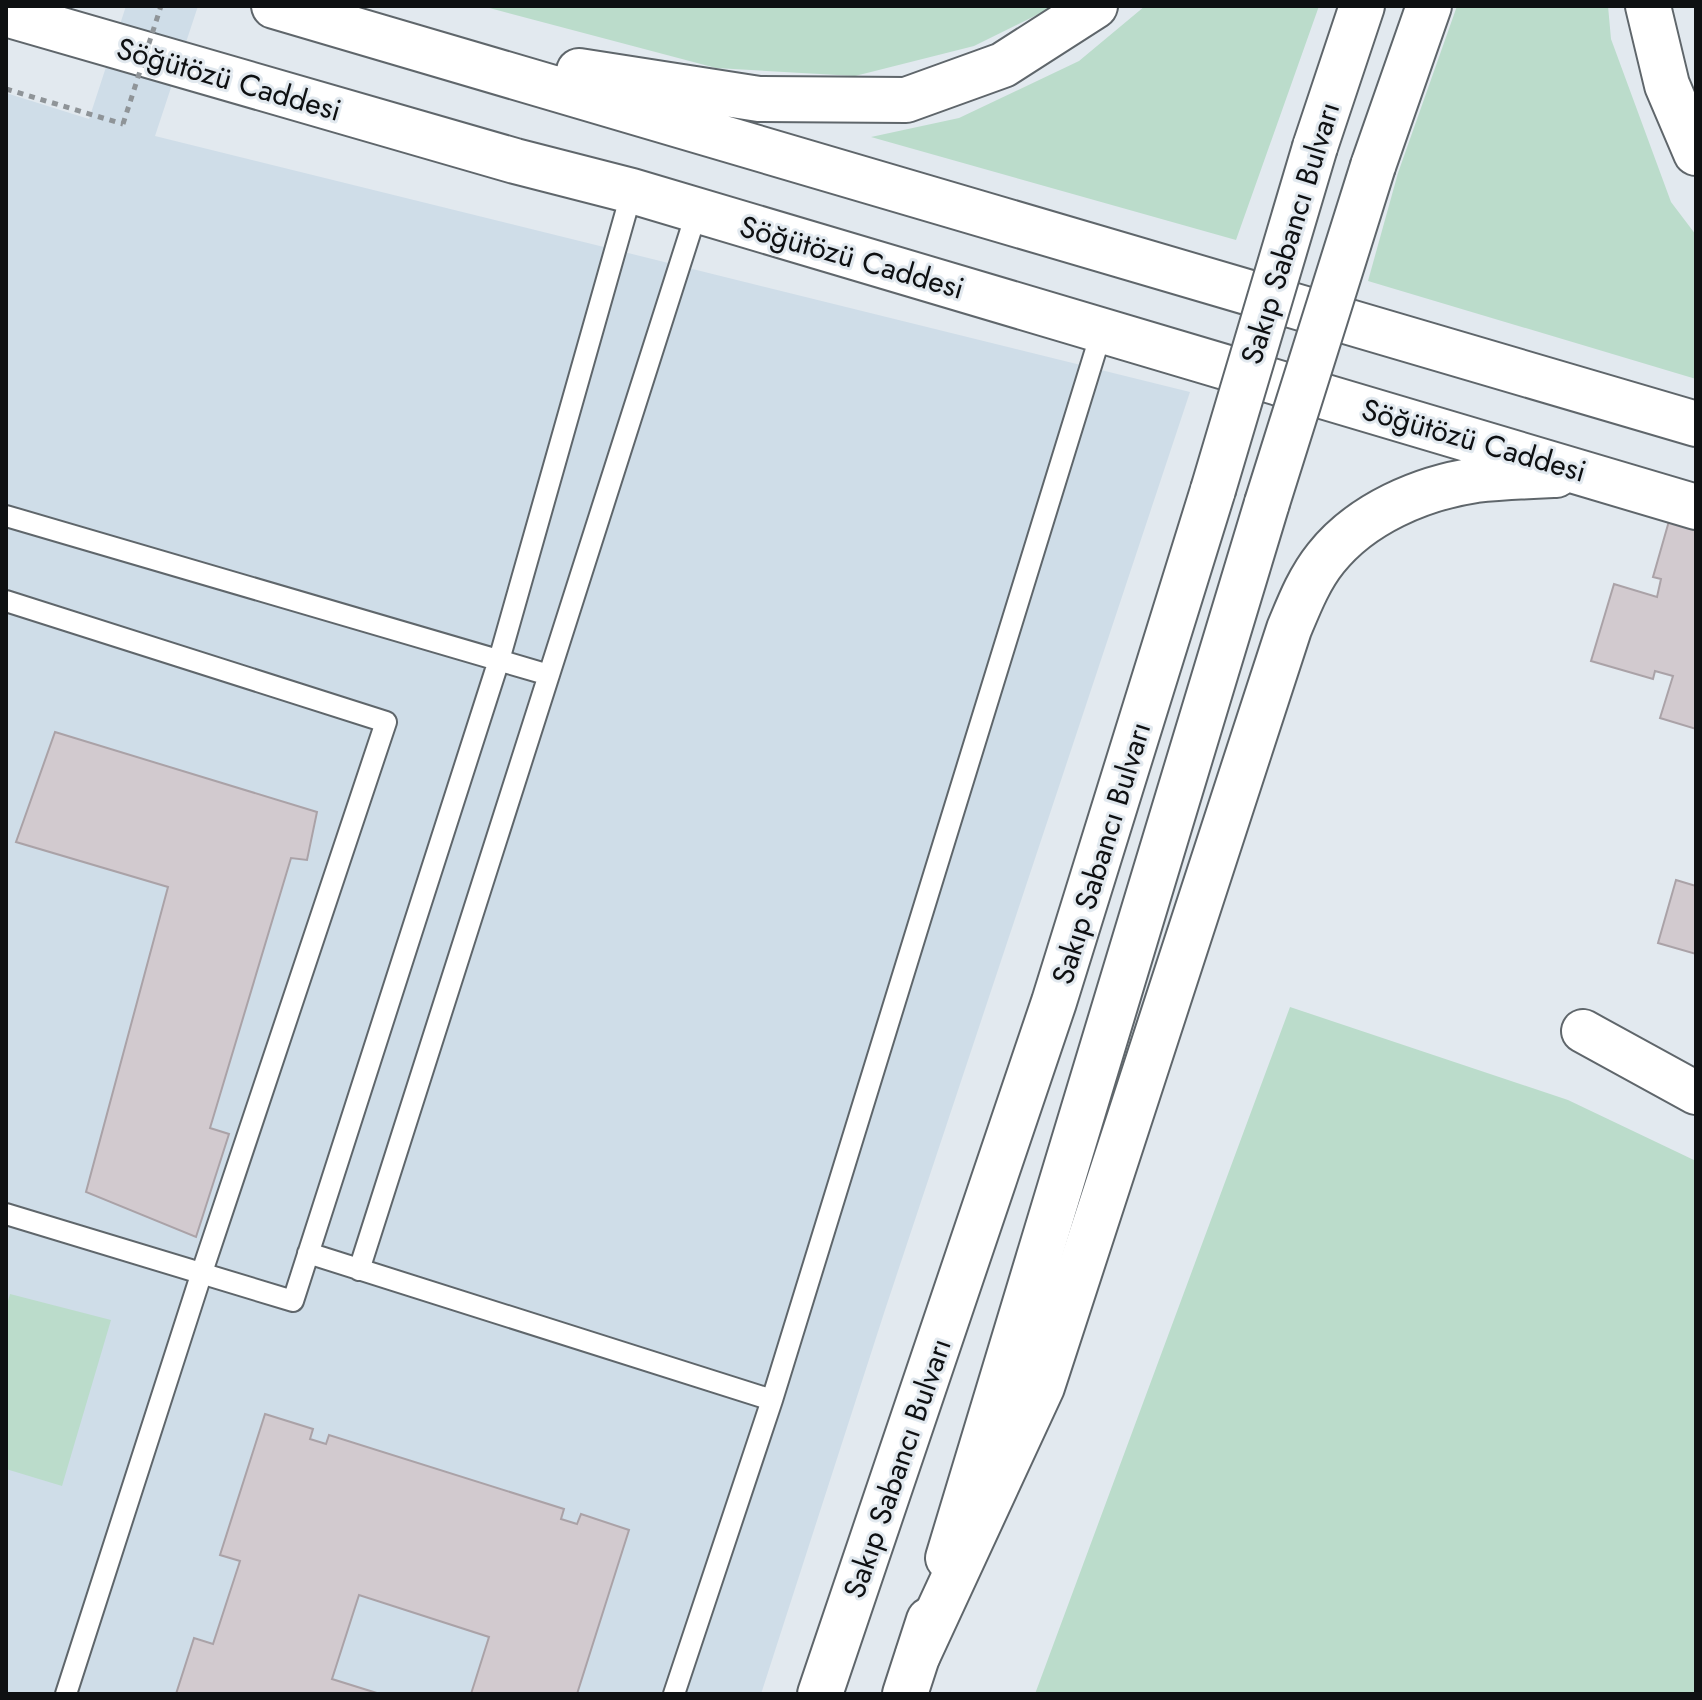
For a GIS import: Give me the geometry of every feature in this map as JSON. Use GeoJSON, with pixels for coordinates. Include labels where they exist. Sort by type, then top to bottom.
{"type":"FeatureCollection","features":[{"type":"Feature","properties":{"kind":"main road"},"geometry":{"type":"LineString","coordinates":[[274,6],[1696,424]]}},
{"type":"Feature","properties":{"kind":"main road"},"geometry":{"type":"LineString","coordinates":[[410,45],[759,99],[906,100],[1003,65],[1095,6]]}},
{"type":"Feature","properties":{"kind":"main road","name":"Sakıp Sabancı Bulvarı"},"geometry":{"type":"LineString","coordinates":[[820,1694],[1054,1002],[1213,490],[1315,147],[1362,6]]}},
{"type":"Feature","properties":{"kind":"main road","name":"Sakıp Sabancı Bulvarı"},"geometry":{"type":"LineString","coordinates":[[911,1675],[1313,353],[1429,6]]}},
{"type":"Feature","properties":{"kind":"main road"},"geometry":{"type":"LineString","coordinates":[[1648,6],[1667,85],[1696,153]]}},
{"type":"Feature","properties":{"kind":"main road","name":"Söğütözü Caddesi"},"geometry":{"type":"LineString","coordinates":[[16,22],[632,191],[1696,507]]}},
{"type":"Feature","properties":{"kind":"main road"},"geometry":{"type":"LineString","coordinates":[[911,1675],[1042,1387],[1289,629],[1306,591],[1326,558],[1356,528],[1395,505],[1475,481],[1585,472]]}},
{"type":"Feature","properties":{"kind":"street"},"geometry":{"type":"LineString","coordinates":[[1583,1031],[1696,1093]]}},
{"type":"Feature","properties":{"kind":"lane"},"geometry":{"type":"LineString","coordinates":[[6,1214],[293,1301],[499,660],[632,191]]}},
{"type":"Feature","properties":{"kind":"lane"},"geometry":{"type":"LineString","coordinates":[[359,1270],[697,211]]}},
{"type":"Feature","properties":{"kind":"lane"},"geometry":{"type":"LineString","coordinates":[[674,1694],[772,1400],[1102,330]]}},
{"type":"Feature","properties":{"kind":"lane"},"geometry":{"type":"LineString","coordinates":[[6,516],[549,675]]}},
{"type":"Feature","properties":{"kind":"lane"},"geometry":{"type":"LineString","coordinates":[[6,601],[386,722],[202,1272],[66,1694]]}},
{"type":"Feature","properties":{"kind":"lane"},"geometry":{"type":"LineString","coordinates":[[308,1253],[772,1400]]}},
{"type":"Feature","properties":{"kind":"path"},"geometry":{"type":"LineString","coordinates":[[6,89],[123,124],[161,6]]}},
{"type":"Feature","properties":{"kind":"shaded area"},"geometry":{"type":"Polygon","coordinates":[[[126,6],[198,6],[155,136],[1190,392],[884,1313],[761,1694],[6,1694],[6,93],[89,119],[126,6]]]}},
{"type":"Feature","properties":{"kind":"green space"},"geometry":{"type":"Polygon","coordinates":[[[482,6],[1055,6],[974,46],[855,76],[716,68],[482,6]]]}},
{"type":"Feature","properties":{"kind":"green space"},"geometry":{"type":"Polygon","coordinates":[[[1145,6],[1319,6],[1236,240],[871,137],[959,118],[1079,61],[1145,6]]]}},
{"type":"Feature","properties":{"kind":"green space"},"geometry":{"type":"Polygon","coordinates":[[[1457,6],[1608,6],[1611,39],[1671,202],[1696,235],[1696,379],[1368,281],[1398,173],[1457,6]]]}},
{"type":"Feature","properties":{"kind":"green space"},"geometry":{"type":"Polygon","coordinates":[[[1290,1007],[1568,1100],[1696,1161],[1696,1694],[1035,1694],[1290,1007]]]}},
{"type":"Feature","properties":{"kind":"green space"},"geometry":{"type":"Polygon","coordinates":[[[10,1294],[111,1320],[62,1486],[6,1469],[6,1308],[10,1294]]]}},
{"type":"Feature","properties":{"kind":"building"},"geometry":{"type":"Polygon","coordinates":[[[1671,514],[1696,522],[1696,729],[1660,718],[1673,676],[1655,671],[1653,679],[1591,661],[1614,584],[1657,597],[1661,579],[1653,577],[1671,514]]]}},
{"type":"Feature","properties":{"kind":"building"},"geometry":{"type":"Polygon","coordinates":[[[55,732],[317,812],[307,860],[291,858],[210,1128],[229,1134],[196,1237],[86,1192],[168,887],[16,842],[55,732]]]}},
{"type":"Feature","properties":{"kind":"building"},"geometry":{"type":"Polygon","coordinates":[[[1676,880],[1696,886],[1696,954],[1658,943],[1676,880]]]}},
{"type":"Feature","properties":{"kind":"building"},"geometry":{"type":"Polygon","coordinates":[[[265,1414],[313,1429],[310,1439],[326,1444],[329,1435],[564,1509],[561,1519],[577,1524],[581,1514],[629,1530],[577,1694],[471,1694],[489,1637],[359,1595],[332,1679],[380,1694],[176,1694],[194,1638],[213,1644],[240,1561],[220,1555],[265,1414]]]}}]}
